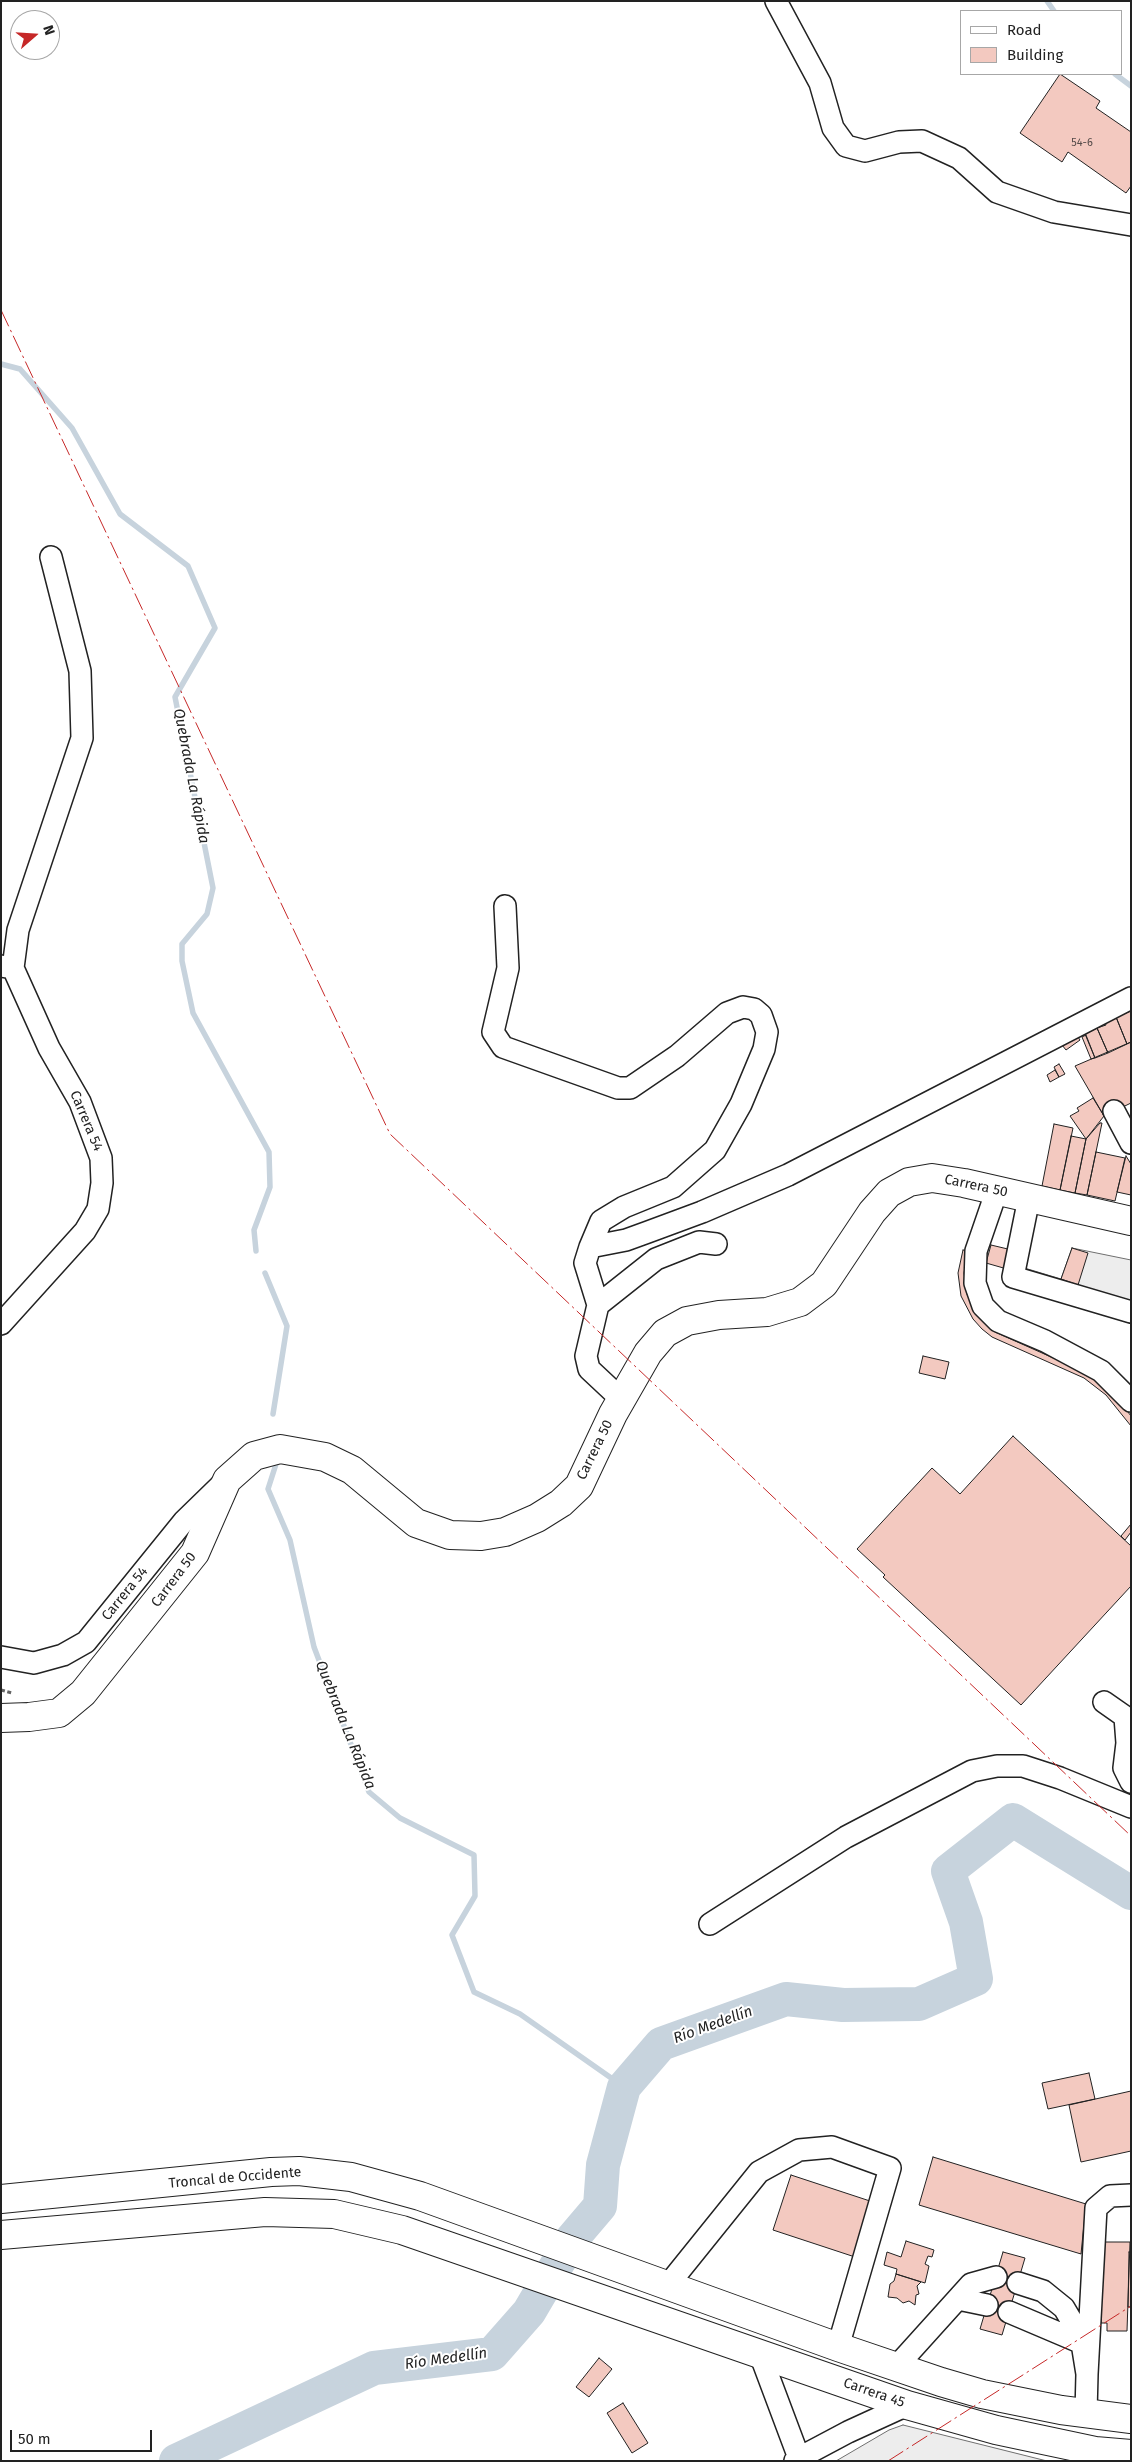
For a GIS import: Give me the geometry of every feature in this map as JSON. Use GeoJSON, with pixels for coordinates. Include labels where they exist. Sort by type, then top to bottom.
{"type":"FeatureCollection","features":[{"type":"Feature","properties":{"kind":"main road","name":"Carrera 50"},"geometry":{"type":"LineString","coordinates":[[1,1718],[59,1713],[84,1693],[196,1553],[226,1480],[254,1456],[280,1449],[325,1457],[352,1470],[416,1523],[450,1535],[480,1536],[505,1532],[537,1518],[561,1503],[578,1486],[621,1399],[648,1353],[665,1333],[687,1321],[719,1315],[767,1312],[800,1302],[824,1284],[872,1212],[889,1193],[909,1182],[932,1178],[997,1190],[1131,1221]]}},
{"type":"Feature","properties":{"kind":"main road","name":"Troncal de Occidente"},"geometry":{"type":"LineString","coordinates":[[1,2199],[299,2171],[326,2173],[381,2184],[420,2196],[668,2285]]}},
{"type":"Feature","properties":{"kind":"main road","name":"Carrera 45"},"geometry":{"type":"LineString","coordinates":[[1,2235],[218,2215],[302,2212],[334,2214],[366,2220],[624,2306],[908,2405],[1094,2456],[1131,2454]]}},
{"type":"Feature","properties":{"kind":"main road"},"geometry":{"type":"LineString","coordinates":[[668,2285],[838,2347],[982,2394],[1086,2413],[1131,2419]]}},
{"type":"Feature","properties":{"kind":"street"},"geometry":{"type":"LineString","coordinates":[[776,1],[820,83],[833,128],[846,146],[865,151],[899,142],[922,140],[959,158],[996,192],[1054,212],[1131,225]]}},
{"type":"Feature","properties":{"kind":"street"},"geometry":{"type":"LineString","coordinates":[[7,967],[82,738],[80,671],[51,558]]}},
{"type":"Feature","properties":{"kind":"street"},"geometry":{"type":"LineString","coordinates":[[505,906],[508,968],[493,1032],[503,1047],[618,1088],[630,1088],[676,1056],[727,1013],[743,1007],[754,1009],[761,1015],[767,1032],[764,1049],[741,1104],[715,1150],[673,1187],[624,1207],[601,1221],[590,1248],[585,1263],[598,1304],[586,1356],[589,1369],[621,1399]]}},
{"type":"Feature","properties":{"kind":"street","name":"Carrera 54"},"geometry":{"type":"LineString","coordinates":[[1,1324],[85,1231],[98,1209],[102,1183],[101,1158],[80,1102],[49,1048],[7,967]]}},
{"type":"Feature","properties":{"kind":"street"},"geometry":{"type":"LineString","coordinates":[[590,1248],[626,1240],[648,1232],[788,1175],[1131,998]]}},
{"type":"Feature","properties":{"kind":"street"},"geometry":{"type":"LineString","coordinates":[[1114,1111],[1131,1143]]}},
{"type":"Feature","properties":{"kind":"street"},"geometry":{"type":"LineString","coordinates":[[997,1190],[976,1251],[975,1283],[983,1306],[998,1321],[1045,1341],[1101,1371],[1131,1400]]}},
{"type":"Feature","properties":{"kind":"street"},"geometry":{"type":"LineString","coordinates":[[1029,1198],[1013,1277],[1131,1312]]}},
{"type":"Feature","properties":{"kind":"street"},"geometry":{"type":"LineString","coordinates":[[598,1304],[656,1259],[699,1242],[716,1244]]}},
{"type":"Feature","properties":{"kind":"street","name":"Carrera 54"},"geometry":{"type":"LineString","coordinates":[[1,1657],[34,1663],[64,1655],[86,1642],[184,1521],[226,1480]]}},
{"type":"Feature","properties":{"kind":"street"},"geometry":{"type":"LineString","coordinates":[[1104,1702],[1128,1719],[1124,1768],[1131,1782]]}},
{"type":"Feature","properties":{"kind":"street"},"geometry":{"type":"LineString","coordinates":[[710,1924],[846,1837],[972,1772],[997,1766],[1023,1766],[1060,1778],[1131,1807]]}},
{"type":"Feature","properties":{"kind":"street"},"geometry":{"type":"LineString","coordinates":[[668,2285],[759,2172],[799,2150],[832,2147],[890,2168],[838,2347]]}},
{"type":"Feature","properties":{"kind":"street"},"geometry":{"type":"LineString","coordinates":[[1086,2413],[1096,2208],[1110,2196],[1131,2195]]}},
{"type":"Feature","properties":{"kind":"street"},"geometry":{"type":"LineString","coordinates":[[897,2366],[971,2284],[996,2276]]}},
{"type":"Feature","properties":{"kind":"street"},"geometry":{"type":"LineString","coordinates":[[1018,2283],[1042,2291],[1064,2308],[1082,2343],[1087,2374]]}},
{"type":"Feature","properties":{"kind":"street"},"geometry":{"type":"LineString","coordinates":[[958,2299],[987,2305]]}},
{"type":"Feature","properties":{"kind":"street"},"geometry":{"type":"LineString","coordinates":[[1009,2312],[1082,2343]]}},
{"type":"Feature","properties":{"kind":"street"},"geometry":{"type":"LineString","coordinates":[[760,2354],[798,2460],[848,2432],[908,2405]]}},
{"type":"Feature","properties":{"kind":"shaded area"},"geometry":{"type":"Polygon","coordinates":[[[1072,1248],[1131,1260],[1131,1322],[1003,1283],[1008,1263],[1061,1279],[1072,1248]]]}},
{"type":"Feature","properties":{"kind":"shaded area"},"geometry":{"type":"Polygon","coordinates":[[[903,2425],[1047,2461],[836,2461],[889,2430],[903,2425]]]}},
{"type":"Feature","properties":{"kind":"building"},"geometry":{"type":"Polygon","coordinates":[[[1059,75],[1061,75],[1100,101],[1096,108],[1131,132],[1131,186],[1126,193],[1068,152],[1062,162],[1020,133],[1059,75]]]}},
{"type":"Feature","properties":{"kind":"building"},"geometry":{"type":"Polygon","coordinates":[[[1131,1011],[1131,1042],[1127,1044],[1116,1017],[1131,1011]]]}},
{"type":"Feature","properties":{"kind":"building"},"geometry":{"type":"Polygon","coordinates":[[[1116,1017],[1127,1044],[1108,1053],[1097,1028],[1106,1025],[1105,1022],[1116,1017]]]}},
{"type":"Feature","properties":{"kind":"building"},"geometry":{"type":"Polygon","coordinates":[[[1097,1028],[1108,1053],[1095,1058],[1085,1034],[1097,1028]]]}},
{"type":"Feature","properties":{"kind":"building"},"geometry":{"type":"Polygon","coordinates":[[[1076,1034],[1080,1040],[1066,1050],[1062,1045],[1076,1034]]]}},
{"type":"Feature","properties":{"kind":"building"},"geometry":{"type":"Polygon","coordinates":[[[1086,1035],[1095,1058],[1091,1059],[1082,1037],[1086,1035]]]}},
{"type":"Feature","properties":{"kind":"building"},"geometry":{"type":"Polygon","coordinates":[[[1131,1042],[1131,1103],[1104,1116],[1075,1066],[1131,1042]]]}},
{"type":"Feature","properties":{"kind":"building"},"geometry":{"type":"Polygon","coordinates":[[[1059,1064],[1065,1074],[1059,1077],[1054,1067],[1059,1064]]]}},
{"type":"Feature","properties":{"kind":"building"},"geometry":{"type":"Polygon","coordinates":[[[1055,1070],[1059,1077],[1050,1082],[1047,1075],[1055,1070]]]}},
{"type":"Feature","properties":{"kind":"building"},"geometry":{"type":"Polygon","coordinates":[[[1093,1098],[1104,1116],[1086,1139],[1070,1116],[1079,1111],[1077,1108],[1093,1098]]]}},
{"type":"Feature","properties":{"kind":"building"},"geometry":{"type":"Polygon","coordinates":[[[1102,1123],[1087,1195],[1075,1193],[1086,1139],[1102,1123]]]}},
{"type":"Feature","properties":{"kind":"building"},"geometry":{"type":"Polygon","coordinates":[[[1054,1124],[1073,1128],[1060,1190],[1042,1186],[1054,1124]]]}},
{"type":"Feature","properties":{"kind":"building"},"geometry":{"type":"Polygon","coordinates":[[[1071,1136],[1086,1139],[1075,1193],[1060,1190],[1071,1136]]]}},
{"type":"Feature","properties":{"kind":"building"},"geometry":{"type":"Polygon","coordinates":[[[1096,1152],[1125,1158],[1115,1201],[1087,1195],[1096,1152]]]}},
{"type":"Feature","properties":{"kind":"building"},"geometry":{"type":"Polygon","coordinates":[[[1126,1156],[1131,1164],[1131,1195],[1117,1192],[1126,1156]]]}},
{"type":"Feature","properties":{"kind":"building"},"geometry":{"type":"Polygon","coordinates":[[[991,1245],[1012,1250],[1007,1269],[986,1263],[991,1245]]]}},
{"type":"Feature","properties":{"kind":"building"},"geometry":{"type":"Polygon","coordinates":[[[1072,1248],[1088,1253],[1078,1285],[1061,1279],[1072,1248]]]}},
{"type":"Feature","properties":{"kind":"building"},"geometry":{"type":"Polygon","coordinates":[[[963,1250],[968,1251],[964,1273],[967,1294],[977,1316],[995,1332],[1087,1373],[1121,1403],[1131,1416],[1131,1426],[1106,1395],[1084,1378],[992,1337],[982,1329],[973,1319],[961,1296],[958,1273],[963,1250]]]}},
{"type":"Feature","properties":{"kind":"building"},"geometry":{"type":"Polygon","coordinates":[[[923,1356],[949,1362],[945,1379],[919,1373],[923,1356]]]}},
{"type":"Feature","properties":{"kind":"building"},"geometry":{"type":"Polygon","coordinates":[[[1013,1436],[1131,1546],[1131,1586],[1021,1705],[883,1577],[885,1575],[857,1549],[932,1468],[960,1494],[1013,1436]]]}},
{"type":"Feature","properties":{"kind":"building"},"geometry":{"type":"Polygon","coordinates":[[[1131,1524],[1131,1532],[1125,1540],[1121,1536],[1131,1524]]]}},
{"type":"Feature","properties":{"kind":"building"},"geometry":{"type":"Polygon","coordinates":[[[1089,2073],[1095,2099],[1048,2109],[1042,2083],[1089,2073]]]}},
{"type":"Feature","properties":{"kind":"building"},"geometry":{"type":"Polygon","coordinates":[[[1131,2091],[1131,2151],[1081,2162],[1069,2105],[1131,2091]]]}},
{"type":"Feature","properties":{"kind":"building"},"geometry":{"type":"Polygon","coordinates":[[[933,2157],[1086,2204],[1081,2254],[919,2205],[933,2157]]]}},
{"type":"Feature","properties":{"kind":"building"},"geometry":{"type":"Polygon","coordinates":[[[791,2175],[873,2202],[855,2257],[773,2230],[791,2175]]]}},
{"type":"Feature","properties":{"kind":"building"},"geometry":{"type":"Polygon","coordinates":[[[906,2241],[934,2250],[932,2257],[928,2256],[925,2264],[929,2266],[925,2283],[896,2274],[897,2269],[884,2265],[887,2252],[901,2257],[906,2241]]]}},
{"type":"Feature","properties":{"kind":"building"},"geometry":{"type":"Polygon","coordinates":[[[1103,2242],[1130,2242],[1127,2331],[1107,2331],[1107,2323],[1101,2323],[1103,2242]]]}},
{"type":"Feature","properties":{"kind":"building"},"geometry":{"type":"Polygon","coordinates":[[[1003,2252],[1025,2258],[1002,2335],[980,2329],[1003,2252]]]}},
{"type":"Feature","properties":{"kind":"building"},"geometry":{"type":"Polygon","coordinates":[[[1129,2252],[1131,2252],[1131,2307],[1128,2307],[1129,2252]]]}},
{"type":"Feature","properties":{"kind":"building"},"geometry":{"type":"Polygon","coordinates":[[[896,2274],[921,2282],[917,2286],[919,2294],[916,2295],[915,2305],[909,2301],[903,2303],[897,2298],[888,2297],[890,2284],[894,2281],[896,2274]]]}},
{"type":"Feature","properties":{"kind":"building"},"geometry":{"type":"Polygon","coordinates":[[[599,2358],[612,2369],[589,2397],[576,2387],[599,2358]]]}},
{"type":"Feature","properties":{"kind":"building"},"geometry":{"type":"Polygon","coordinates":[[[623,2403],[648,2443],[632,2453],[607,2413],[623,2403]]]}},
{"type":"Feature","properties":{"kind":"waterway"},"geometry":{"type":"LineString","coordinates":[[1047,1],[1053,10]]}},
{"type":"Feature","properties":{"kind":"waterway"},"geometry":{"type":"LineString","coordinates":[[1116,75],[1131,86]]}},
{"type":"Feature","properties":{"kind":"waterway","name":"Quebrada La Rápida"},"geometry":{"type":"LineString","coordinates":[[1,364],[20,369],[72,428],[120,514],[188,566],[215,628],[175,697],[213,888],[207,914],[182,944],[182,961],[193,1013],[269,1152],[270,1187],[254,1230],[256,1251]]}},
{"type":"Feature","properties":{"kind":"waterway","name":"Quebrada La Rápida"},"geometry":{"type":"LineString","coordinates":[[265,1273],[287,1326],[273,1414]]}},
{"type":"Feature","properties":{"kind":"waterway","name":"Quebrada La Rápida"},"geometry":{"type":"LineString","coordinates":[[277,1461],[268,1489],[290,1540],[314,1647],[369,1792],[400,1818],[474,1855],[475,1896],[452,1935],[474,1992],[520,2014],[624,2087]]}},
{"type":"Feature","properties":{"kind":"waterway","name":"Río Medellín"},"geometry":{"type":"LineString","coordinates":[[176,2461],[374,2368],[492,2354],[529,2312],[572,2239],[600,2206],[603,2165],[624,2087],[661,2044],[786,1999],[843,2005],[919,2004],[976,1979],[966,1922],[948,1871],[1013,1820],[1131,1893]]}},
{"type":"Feature","properties":{"kind":"power"},"geometry":{"type":"LineString","coordinates":[[1,310],[390,1134],[1131,1836]]}},
{"type":"Feature","properties":{"kind":"power"},"geometry":{"type":"LineString","coordinates":[[888,2461],[1131,2306]]}}]}
